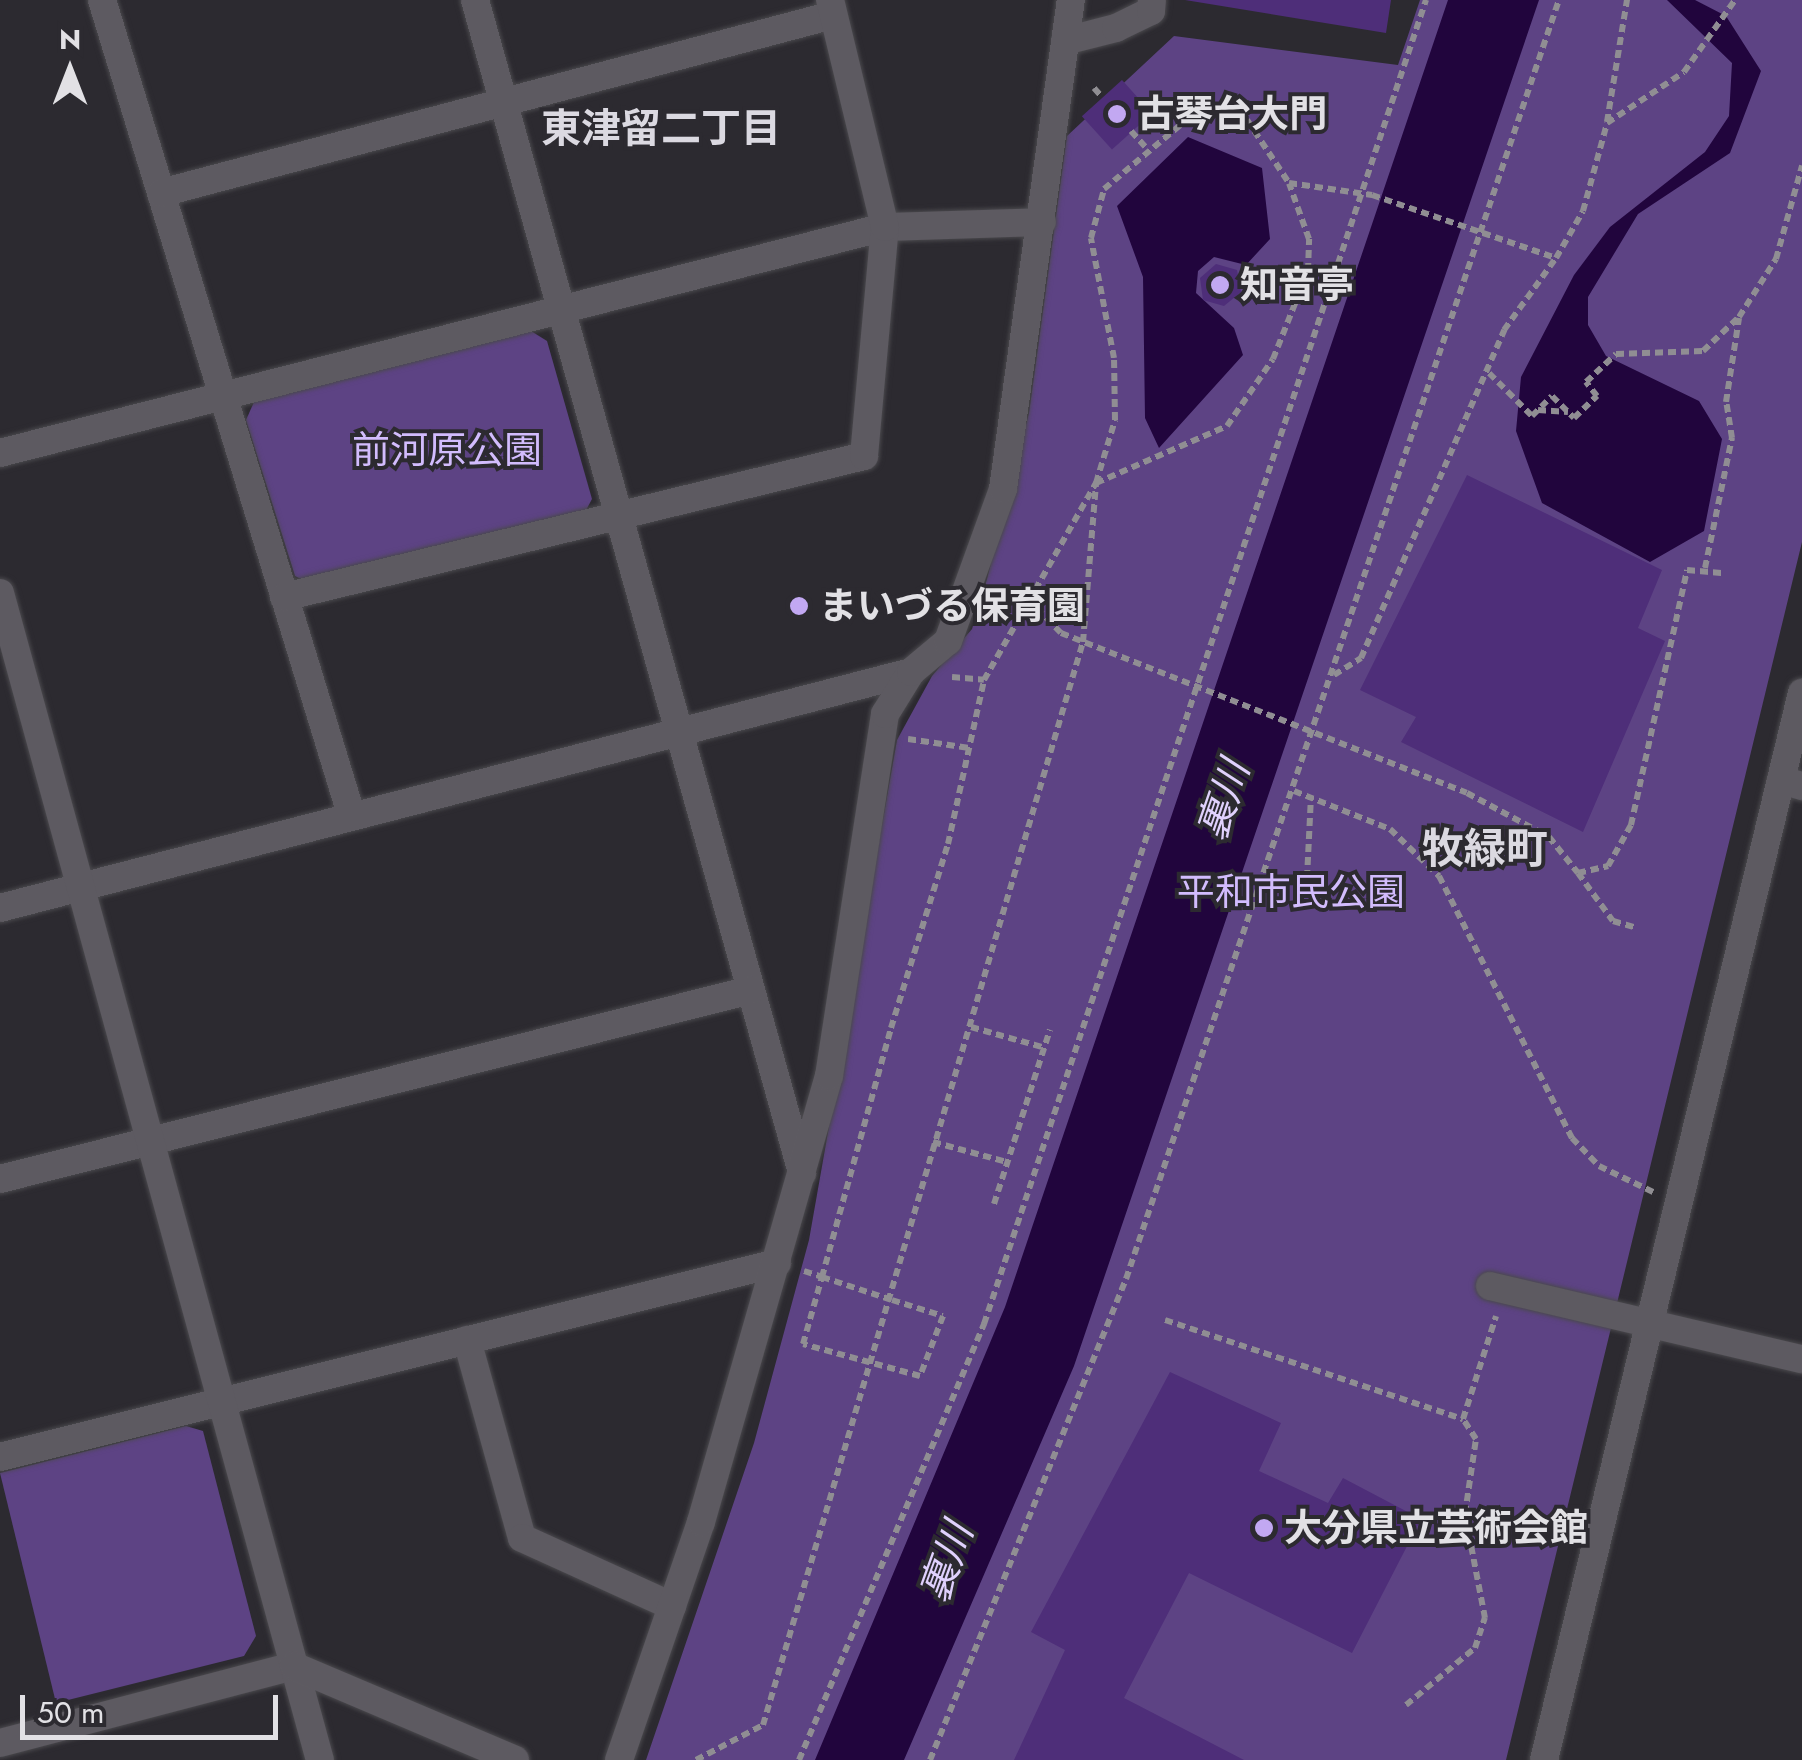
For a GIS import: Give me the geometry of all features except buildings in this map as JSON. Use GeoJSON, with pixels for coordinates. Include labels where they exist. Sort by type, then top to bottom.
{"type":"FeatureCollection","features":[{"type":"Feature","properties":{"kind":"street"},"geometry":{"type":"LineString","coordinates":[[102,0],[352,817]]}},
{"type":"Feature","properties":{"kind":"street"},"geometry":{"type":"LineString","coordinates":[[476,0],[802,1175]]}},
{"type":"Feature","properties":{"kind":"street"},"geometry":{"type":"LineString","coordinates":[[0,908],[910,672],[948,641],[1003,489],[1070,0]]}},
{"type":"Feature","properties":{"kind":"street"},"geometry":{"type":"LineString","coordinates":[[1065,41],[1116,28],[1151,11],[1152,0]]}},
{"type":"Feature","properties":{"kind":"street"},"geometry":{"type":"LineString","coordinates":[[161,193],[504,102],[832,8],[885,227],[864,456],[284,597]]}},
{"type":"Feature","properties":{"kind":"street"},"geometry":{"type":"LineString","coordinates":[[0,452],[885,227],[1042,222]]}},
{"type":"Feature","properties":{"kind":"street"},"geometry":{"type":"LineString","coordinates":[[0,593],[11,676],[81,887],[320,1760]]}},
{"type":"Feature","properties":{"kind":"street"},"geometry":{"type":"LineString","coordinates":[[619,1760],[672,1606],[778,1263],[829,1076],[882,735],[910,672]]}},
{"type":"Feature","properties":{"kind":"street"},"geometry":{"type":"LineString","coordinates":[[1544,1760],[1646,1322],[1792,783],[1802,693]]}},
{"type":"Feature","properties":{"kind":"street"},"geometry":{"type":"LineString","coordinates":[[0,1178],[750,990]]}},
{"type":"Feature","properties":{"kind":"street"},"geometry":{"type":"LineString","coordinates":[[0,1457],[778,1263]]}},
{"type":"Feature","properties":{"kind":"street"},"geometry":{"type":"LineString","coordinates":[[1494,1295],[1646,1322],[1802,1359]]}},
{"type":"Feature","properties":{"kind":"street"},"geometry":{"type":"LineString","coordinates":[[467,1340],[522,1538],[672,1606]]}},
{"type":"Feature","properties":{"kind":"street"},"geometry":{"type":"LineString","coordinates":[[0,1744],[294,1666],[515,1760]]}},
{"type":"Feature","properties":{"kind":"path"},"geometry":{"type":"LineString","coordinates":[[799,1760],[984,1324],[1195,688],[1367,194],[1426,0]]}},
{"type":"Feature","properties":{"kind":"path"},"geometry":{"type":"LineString","coordinates":[[930,1760],[1126,1279],[1333,676],[1477,232],[1559,0]]}},
{"type":"Feature","properties":{"kind":"path"},"geometry":{"type":"LineString","coordinates":[[1333,676],[1362,658],[1489,373],[1504,330],[1556,258],[1583,211],[1607,123],[1627,0]]}},
{"type":"Feature","properties":{"kind":"path"},"geometry":{"type":"LineString","coordinates":[[1607,123],[1669,86],[1735,0]]}},
{"type":"Feature","properties":{"kind":"path"},"geometry":{"type":"LineString","coordinates":[[1094,88],[1102,97]]}},
{"type":"Feature","properties":{"kind":"path"},"geometry":{"type":"LineString","coordinates":[[696,1760],[763,1725],[865,1361],[892,1300],[933,1142],[972,1027],[1083,642],[1096,483],[1115,420],[1092,214],[1104,188],[1147,149],[1197,113],[1230,110],[1251,125],[1289,183],[1309,239],[1308,271],[1273,359],[1227,426],[1096,483],[984,680],[968,748],[822,1277],[803,1344],[865,1361],[920,1376],[943,1316],[892,1300],[822,1277],[778,1263]]}},
{"type":"Feature","properties":{"kind":"path"},"geometry":{"type":"LineString","coordinates":[[1132,131],[1147,149]]}},
{"type":"Feature","properties":{"kind":"path"},"geometry":{"type":"LineString","coordinates":[[1489,373],[1532,416],[1552,396],[1574,418],[1597,396],[1586,382],[1616,354],[1702,351],[1739,317],[1776,259],[1802,166]]}},
{"type":"Feature","properties":{"kind":"path"},"geometry":{"type":"LineString","coordinates":[[1289,183],[1367,194],[1556,258]]}},
{"type":"Feature","properties":{"kind":"path"},"geometry":{"type":"LineString","coordinates":[[1705,568],[1732,438],[1726,402],[1739,317]]}},
{"type":"Feature","properties":{"kind":"path"},"geometry":{"type":"LineString","coordinates":[[1538,410],[1568,412]]}},
{"type":"Feature","properties":{"kind":"path"},"geometry":{"type":"LineString","coordinates":[[1578,873],[1608,866],[1631,826],[1687,570],[1705,568],[1724,574]]}},
{"type":"Feature","properties":{"kind":"path"},"geometry":{"type":"LineString","coordinates":[[1028,599],[1083,642],[1314,731],[1549,837],[1612,921],[1634,927]]}},
{"type":"Feature","properties":{"kind":"path"},"geometry":{"type":"LineString","coordinates":[[882,735],[968,748]]}},
{"type":"Feature","properties":{"kind":"path"},"geometry":{"type":"LineString","coordinates":[[1294,791],[1390,829],[1438,876],[1572,1138],[1598,1166],[1654,1192]]}},
{"type":"Feature","properties":{"kind":"path"},"geometry":{"type":"LineString","coordinates":[[1307,878],[1311,798]]}},
{"type":"Feature","properties":{"kind":"path"},"geometry":{"type":"LineString","coordinates":[[972,1027],[1045,1048]]}},
{"type":"Feature","properties":{"kind":"path"},"geometry":{"type":"LineString","coordinates":[[994,1204],[1050,1030]]}},
{"type":"Feature","properties":{"kind":"path"},"geometry":{"type":"LineString","coordinates":[[933,1142],[1008,1162]]}},
{"type":"Feature","properties":{"kind":"path"},"geometry":{"type":"LineString","coordinates":[[1462,1419],[1494,1295]]}},
{"type":"Feature","properties":{"kind":"path"},"geometry":{"type":"LineString","coordinates":[[1164,1320],[1462,1419],[1476,1440],[1465,1514],[1484,1618],[1476,1648],[1406,1704]]}},
{"type":"Feature","properties":{"kind":"green space","name":"平和市民公園"},"geometry":{"type":"Polygon","coordinates":[[[1420,0],[1802,0],[1802,542],[1506,1760],[646,1760],[754,1443],[809,1240],[897,740],[932,676],[972,629],[987,579],[1029,413],[1067,136],[1174,36],[1398,65],[1420,0]]]}},
{"type":"Feature","properties":{"kind":"green space","name":"前河原公園"},"geometry":{"type":"Polygon","coordinates":[[[531,331],[547,341],[592,499],[584,514],[309,583],[295,576],[246,420],[254,402],[531,331]]]}},
{"type":"Feature","properties":{"kind":"green space"},"geometry":{"type":"Polygon","coordinates":[[[186,1426],[203,1431],[256,1636],[244,1656],[56,1703],[0,1473],[186,1426]]]}},
{"type":"Feature","properties":{"kind":"water","name":"裏川"},"geometry":{"type":"Polygon","coordinates":[[[1448,0],[1539,0],[1074,1366],[904,1760],[815,1760],[1005,1307],[1448,0]]]}},
{"type":"Feature","properties":{"kind":"water"},"geometry":{"type":"Polygon","coordinates":[[[1667,0],[1695,0],[1726,16],[1761,71],[1730,153],[1638,214],[1588,297],[1588,325],[1606,356],[1699,401],[1722,439],[1704,531],[1650,562],[1542,503],[1516,431],[1521,377],[1574,275],[1610,227],[1705,152],[1729,116],[1732,63],[1667,0]]]}},
{"type":"Feature","properties":{"kind":"water"},"geometry":{"type":"Polygon","coordinates":[[[1188,137],[1262,168],[1270,239],[1246,265],[1214,257],[1198,271],[1196,293],[1234,328],[1243,355],[1159,448],[1145,418],[1143,277],[1117,206],[1188,137]]]}},
{"type":"Feature","properties":{"kind":"place","name":"古琴台大門"},"geometry":{"type":"Point","coordinates":[1117,114]}},
{"type":"Feature","properties":{"kind":"place","name":"知音亭"},"geometry":{"type":"Point","coordinates":[1220,285]}},
{"type":"Feature","properties":{"kind":"place","name":"まいづる保育園"},"geometry":{"type":"Point","coordinates":[799,606]}},
{"type":"Feature","properties":{"kind":"place","name":"大分県立芸術会館"},"geometry":{"type":"Point","coordinates":[1264,1528]}},
{"type":"Feature","properties":{"kind":"district","name":"東津留二丁目"},"geometry":{"type":"Point","coordinates":[661,128]}},
{"type":"Feature","properties":{"kind":"district","name":"牧緑町"},"geometry":{"type":"Point","coordinates":[1485,849]}}]}
